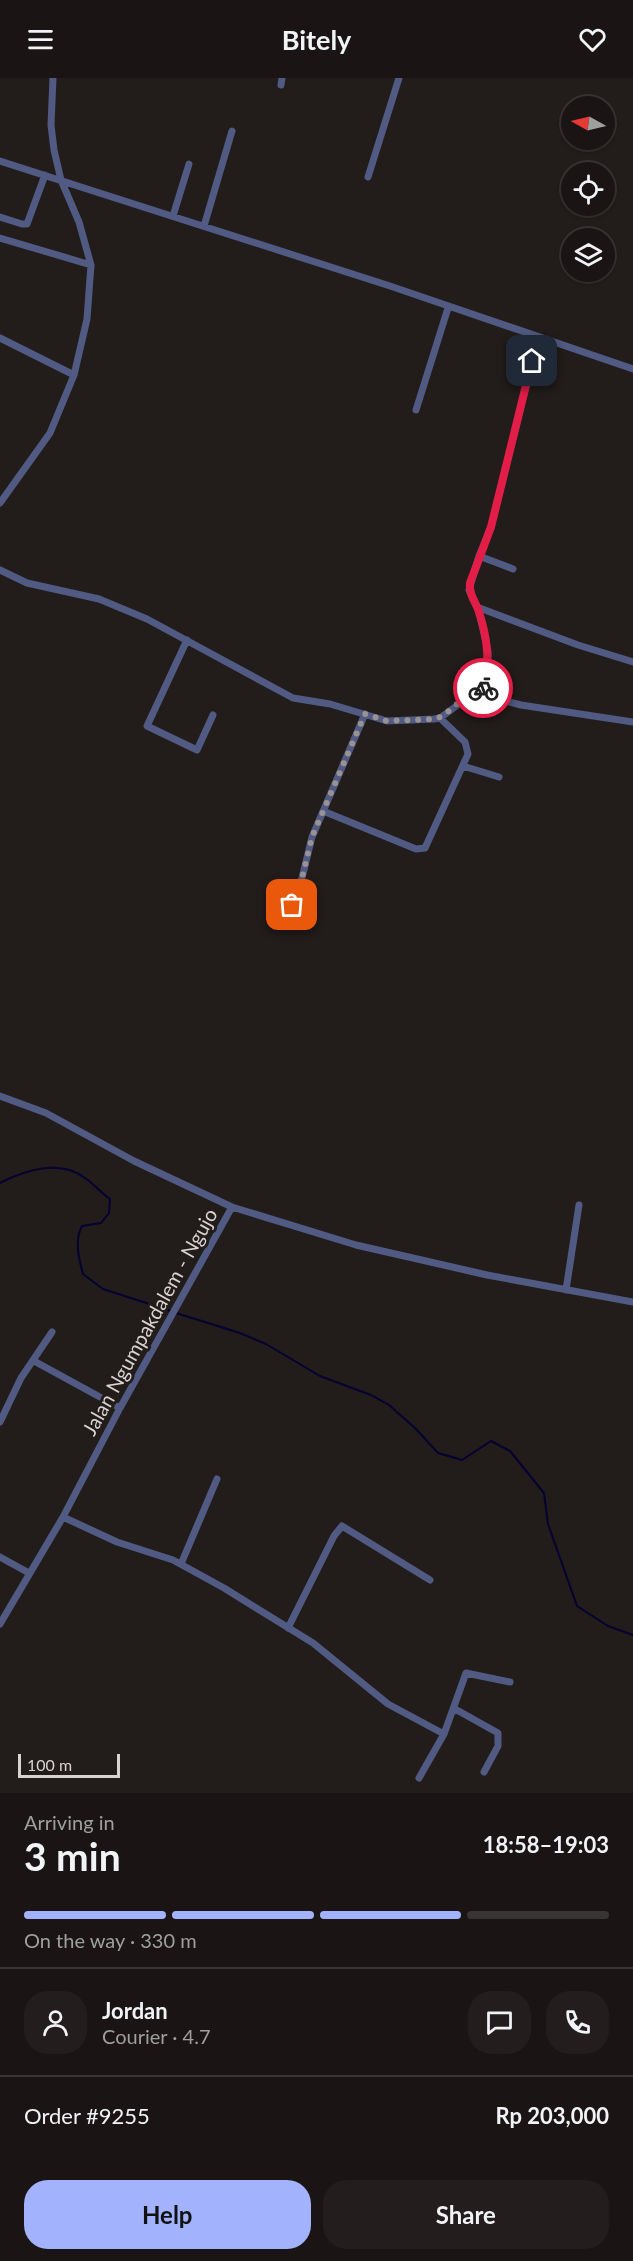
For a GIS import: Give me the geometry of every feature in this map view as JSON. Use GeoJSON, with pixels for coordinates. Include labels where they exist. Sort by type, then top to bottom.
{"type":"FeatureCollection","features":[{"type":"Feature","properties":{"kind":"street"},"geometry":{"type":"LineString","coordinates":[[0,503],[50,433],[74,375],[87,319],[91,265],[79,222],[61,180],[51,125],[53,78]]}},
{"type":"Feature","properties":{"kind":"street"},"geometry":{"type":"LineString","coordinates":[[369,177],[399,78]]}},
{"type":"Feature","properties":{"kind":"street"},"geometry":{"type":"LineString","coordinates":[[204,226],[232,131]]}},
{"type":"Feature","properties":{"kind":"street"},"geometry":{"type":"LineString","coordinates":[[0,161],[204,226],[633,369]]}},
{"type":"Feature","properties":{"kind":"street"},"geometry":{"type":"LineString","coordinates":[[173,216],[189,164]]}},
{"type":"Feature","properties":{"kind":"street"},"geometry":{"type":"LineString","coordinates":[[0,217],[27,224],[45,175]]}},
{"type":"Feature","properties":{"kind":"street"},"geometry":{"type":"LineString","coordinates":[[0,238],[91,265]]}},
{"type":"Feature","properties":{"kind":"street"},"geometry":{"type":"LineString","coordinates":[[416,410],[448,308]]}},
{"type":"Feature","properties":{"kind":"street"},"geometry":{"type":"LineString","coordinates":[[482,694],[489,660],[477,607],[469,590],[491,527],[538,338]]}},
{"type":"Feature","properties":{"kind":"street"},"geometry":{"type":"LineString","coordinates":[[0,339],[74,375]]}},
{"type":"Feature","properties":{"kind":"street"},"geometry":{"type":"LineString","coordinates":[[479,556],[513,569]]}},
{"type":"Feature","properties":{"kind":"street"},"geometry":{"type":"LineString","coordinates":[[0,570],[27,583],[99,599],[187,640],[293,698],[387,721],[440,718],[474,693],[521,705],[633,722]]}},
{"type":"Feature","properties":{"kind":"street"},"geometry":{"type":"LineString","coordinates":[[477,607],[568,642],[633,662]]}},
{"type":"Feature","properties":{"kind":"street"},"geometry":{"type":"LineString","coordinates":[[187,640],[147,726],[197,750],[213,715]]}},
{"type":"Feature","properties":{"kind":"street"},"geometry":{"type":"LineString","coordinates":[[292,905],[323,811],[365,714]]}},
{"type":"Feature","properties":{"kind":"street"},"geometry":{"type":"LineString","coordinates":[[323,811],[421,850],[428,843],[463,766],[468,748],[440,718]]}},
{"type":"Feature","properties":{"kind":"street"},"geometry":{"type":"LineString","coordinates":[[463,766],[500,777]]}},
{"type":"Feature","properties":{"kind":"street"},"geometry":{"type":"LineString","coordinates":[[0,1096],[46,1113],[134,1161],[232,1207]]}},
{"type":"Feature","properties":{"kind":"street"},"geometry":{"type":"LineString","coordinates":[[566,1290],[579,1205]]}},
{"type":"Feature","properties":{"kind":"street","name":"Jalan Ngumpakdalem - Ngujo"},"geometry":{"type":"LineString","coordinates":[[0,1624],[63,1517],[120,1408],[232,1207],[356,1245],[633,1302]]}},
{"type":"Feature","properties":{"kind":"street"},"geometry":{"type":"LineString","coordinates":[[0,1422],[21,1378],[34,1362],[52,1332]]}},
{"type":"Feature","properties":{"kind":"street"},"geometry":{"type":"LineString","coordinates":[[34,1362],[120,1408]]}},
{"type":"Feature","properties":{"kind":"street"},"geometry":{"type":"LineString","coordinates":[[181,1564],[217,1479]]}},
{"type":"Feature","properties":{"kind":"street"},"geometry":{"type":"LineString","coordinates":[[63,1517],[117,1542],[154,1552],[181,1564],[313,1643],[388,1704],[444,1734]]}},
{"type":"Feature","properties":{"kind":"street"},"geometry":{"type":"LineString","coordinates":[[288,1628],[334,1536],[342,1526],[430,1580]]}},
{"type":"Feature","properties":{"kind":"street"},"geometry":{"type":"LineString","coordinates":[[0,1557],[29,1573]]}},
{"type":"Feature","properties":{"kind":"street"},"geometry":{"type":"LineString","coordinates":[[419,1778],[444,1734],[466,1673],[510,1682]]}},
{"type":"Feature","properties":{"kind":"street"},"geometry":{"type":"LineString","coordinates":[[454,1709],[498,1733],[498,1746],[484,1772]]}},
{"type":"Feature","properties":{"kind":"waterway"},"geometry":{"type":"LineString","coordinates":[[0,1183],[42,1168],[65,1169],[88,1180],[110,1199],[109,1213],[101,1223],[82,1226],[78,1238],[78,1250],[83,1274],[103,1289],[171,1311]]}},
{"type":"Feature","properties":{"kind":"waterway"},"geometry":{"type":"LineString","coordinates":[[176,1313],[240,1333],[266,1344],[320,1376],[371,1395],[389,1405],[438,1453],[462,1460],[491,1441],[510,1451],[544,1493],[548,1524],[577,1606],[608,1626],[633,1635]]}},
{"type":"Feature","properties":{"kind":"way so far"},"geometry":{"type":"LineString","coordinates":[[292,905],[302,878],[312,837],[334,781],[365,714],[387,721],[440,718],[466,697],[474,693],[482,694],[483,688]]}},
{"type":"Feature","properties":{"kind":"route"},"geometry":{"type":"LineString","coordinates":[[483,688],[489,660],[488,651],[479,612],[469,590],[470,583],[491,527],[532,361]]}}]}
